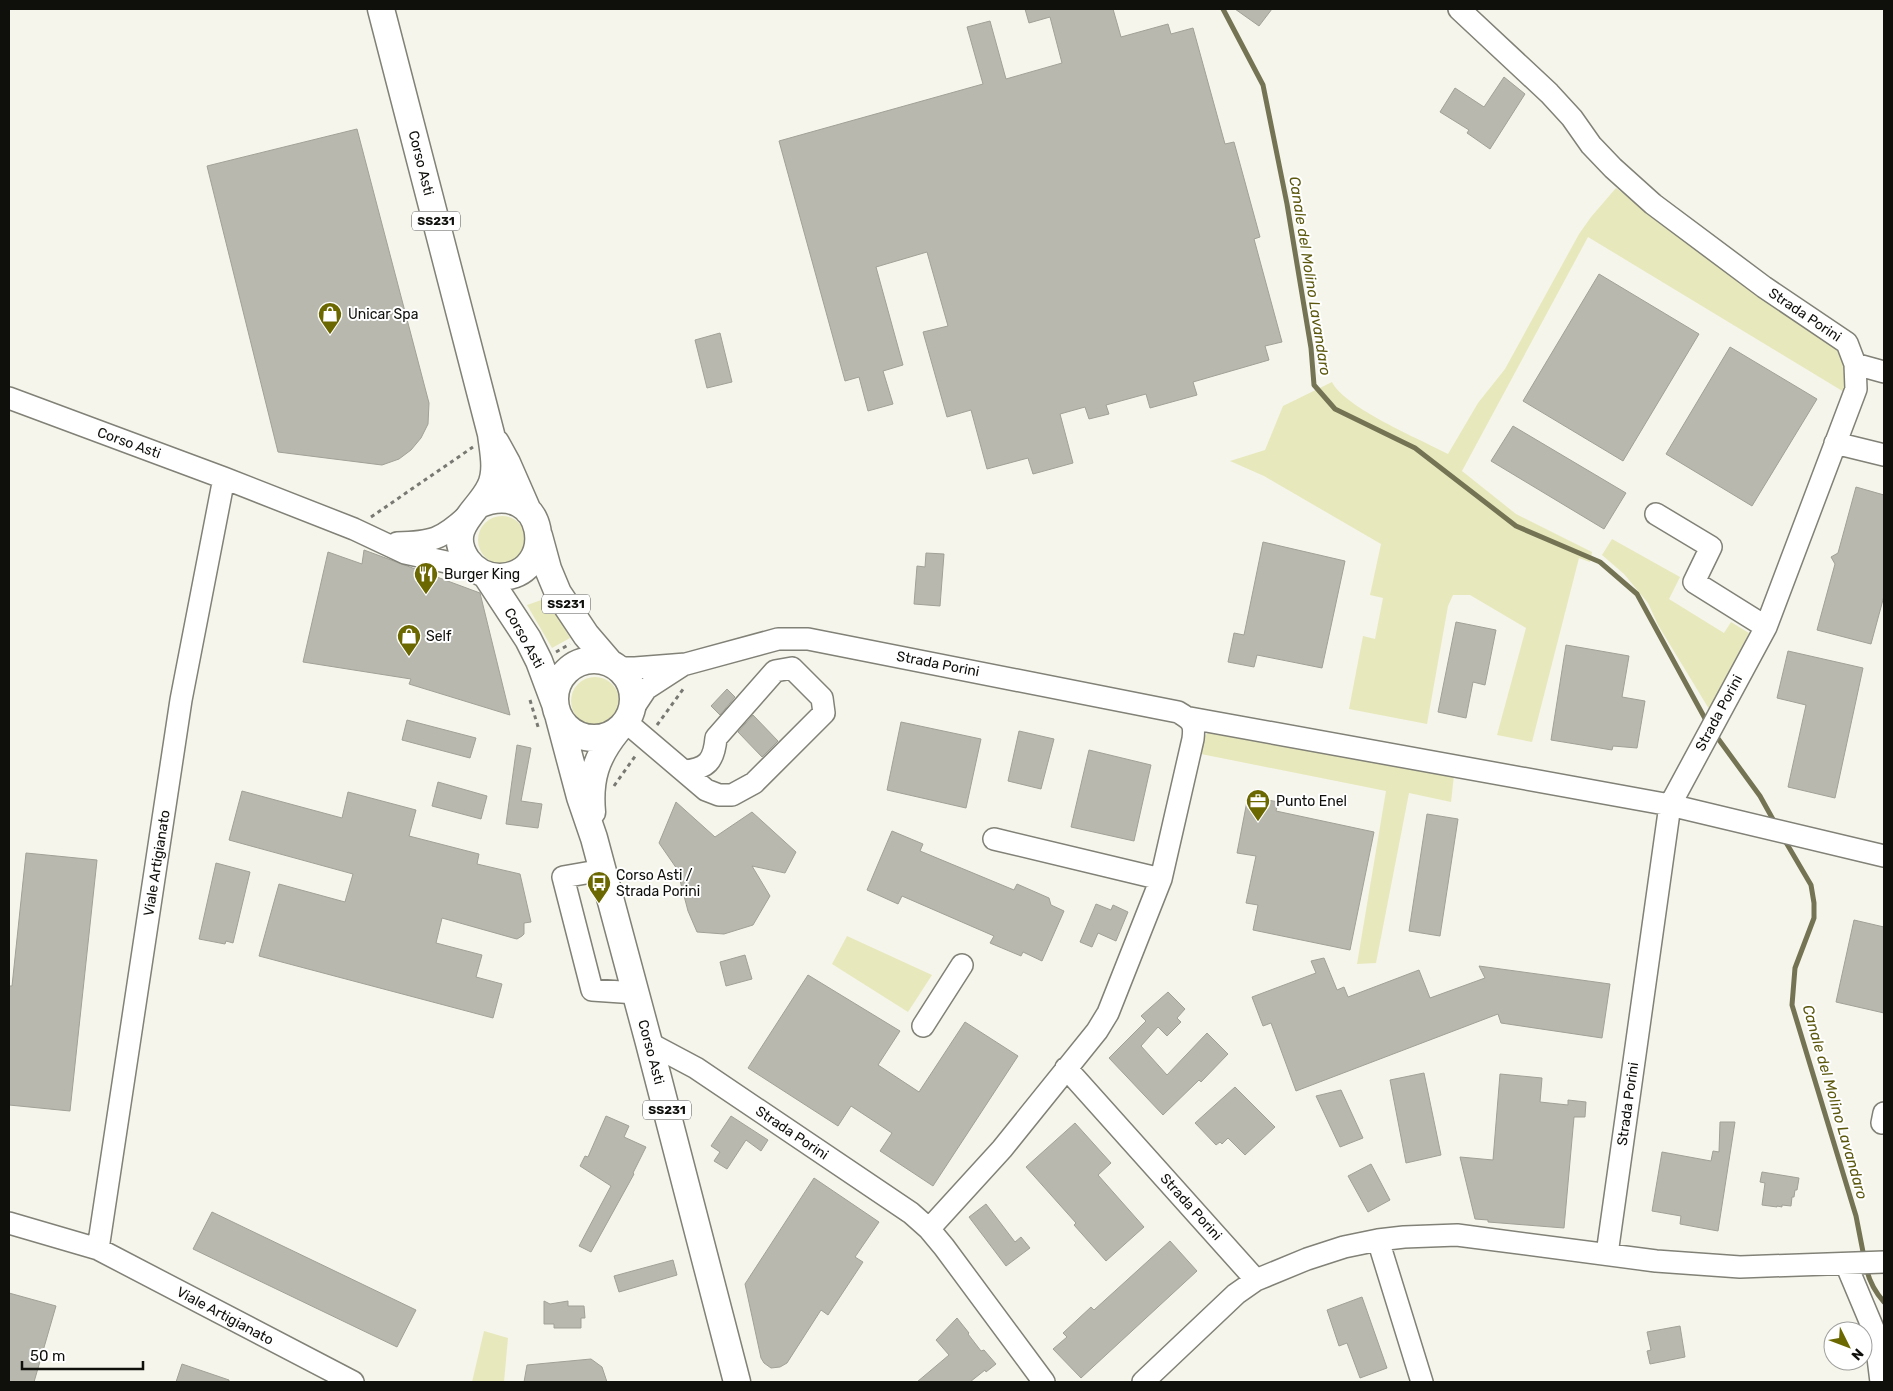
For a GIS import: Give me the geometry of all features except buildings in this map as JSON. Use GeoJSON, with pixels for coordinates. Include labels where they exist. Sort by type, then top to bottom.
{"type":"FeatureCollection","features":[{"type":"Feature","properties":{"kind":"main road","name":"Corso Asti"},"geometry":{"type":"LineString","coordinates":[[381,9],[491,434],[495,466],[491,486],[473,510]]}},
{"type":"Feature","properties":{"kind":"main road","name":"Corso Asti"},"geometry":{"type":"LineString","coordinates":[[491,434],[507,463],[528,511]]}},
{"type":"Feature","properties":{"kind":"main road"},"geometry":{"type":"LineString","coordinates":[[473,510],[491,500],[504,499],[517,503],[528,511]]}},
{"type":"Feature","properties":{"kind":"main road","name":"SS231"},"geometry":{"type":"LineString","coordinates":[[473,510],[462,526],[461,543],[466,559],[480,571]]}},
{"type":"Feature","properties":{"kind":"main road","name":"SS231"},"geometry":{"type":"LineString","coordinates":[[528,511],[537,527],[548,569],[558,593],[586,635],[614,666],[626,676],[631,686],[633,698],[625,721],[605,737],[592,738],[578,735],[552,719],[557,687],[566,672],[576,665],[587,661],[599,660],[614,666]]}},
{"type":"Feature","properties":{"kind":"main road"},"geometry":{"type":"LineString","coordinates":[[480,571],[498,577],[511,576],[523,570],[535,554],[539,536]]}},
{"type":"Feature","properties":{"kind":"main road","name":"Corso Asti"},"geometry":{"type":"LineString","coordinates":[[480,571],[528,639],[539,661],[552,719],[594,838],[737,1382]]}},
{"type":"Feature","properties":{"kind":"main road","name":"Corso Asti"},"geometry":{"type":"LineString","coordinates":[[594,838],[590,794],[592,780],[603,749],[625,721]]}},
{"type":"Feature","properties":{"kind":"street","name":"Strada Porini"},"geometry":{"type":"LineString","coordinates":[[1459,9],[1549,93],[1572,118],[1591,145],[1646,198],[1764,287],[1847,344],[1855,364],[1856,388],[1766,627],[1670,805],[1607,1254]]}},
{"type":"Feature","properties":{"kind":"street"},"geometry":{"type":"LineString","coordinates":[[1855,364],[1884,372]]}},
{"type":"Feature","properties":{"kind":"street","name":"Corso Asti"},"geometry":{"type":"LineString","coordinates":[[9,398],[224,478],[405,553],[480,571]]}},
{"type":"Feature","properties":{"kind":"street"},"geometry":{"type":"LineString","coordinates":[[1835,443],[1884,455]]}},
{"type":"Feature","properties":{"kind":"street","name":"Viale Artigianato"},"geometry":{"type":"LineString","coordinates":[[98,1249],[181,700],[224,478]]}},
{"type":"Feature","properties":{"kind":"street","name":"Corso Asti"},"geometry":{"type":"LineString","coordinates":[[387,544],[433,540],[450,532],[473,510]]}},
{"type":"Feature","properties":{"kind":"street"},"geometry":{"type":"LineString","coordinates":[[1656,514],[1711,548],[1694,582],[1766,627]]}},
{"type":"Feature","properties":{"kind":"street","name":"Strada Porini"},"geometry":{"type":"LineString","coordinates":[[614,666],[635,668],[686,664],[778,639],[808,639],[1178,712],[1190,718],[1670,805],[1884,856]]}},
{"type":"Feature","properties":{"kind":"street","name":"Strada Porini"},"geometry":{"type":"LineString","coordinates":[[625,721],[646,689],[686,664]]}},
{"type":"Feature","properties":{"kind":"street"},"geometry":{"type":"LineString","coordinates":[[625,721],[706,790],[719,795],[732,795],[754,784],[824,713],[822,698],[792,668],[775,671],[716,738],[715,750],[711,759],[702,768],[684,771]]}},
{"type":"Feature","properties":{"kind":"street"},"geometry":{"type":"LineString","coordinates":[[929,1229],[1002,1149],[1097,1031],[1108,1012],[1162,879],[1194,728],[1190,718]]}},
{"type":"Feature","properties":{"kind":"street"},"geometry":{"type":"LineString","coordinates":[[994,839],[1162,879]]}},
{"type":"Feature","properties":{"kind":"street"},"geometry":{"type":"LineString","coordinates":[[602,870],[564,877],[592,990],[636,993]]}},
{"type":"Feature","properties":{"kind":"street"},"geometry":{"type":"LineString","coordinates":[[923,1026],[962,966]]}},
{"type":"Feature","properties":{"kind":"street","name":"Strada Porini"},"geometry":{"type":"LineString","coordinates":[[649,1043],[696,1068],[911,1213],[929,1229],[1044,1382]]}},
{"type":"Feature","properties":{"kind":"street","name":"Strada Porini"},"geometry":{"type":"LineString","coordinates":[[1066,1068],[1256,1280]]}},
{"type":"Feature","properties":{"kind":"street","name":"Viale Artigianato"},"geometry":{"type":"LineString","coordinates":[[9,1223],[98,1249],[353,1382]]}},
{"type":"Feature","properties":{"kind":"street"},"geometry":{"type":"LineString","coordinates":[[1143,1382],[1236,1294],[1256,1280],[1307,1259],[1344,1247],[1404,1237],[1457,1235],[1656,1261],[1740,1267],[1866,1263],[1882,1382]]}},
{"type":"Feature","properties":{"kind":"street"},"geometry":{"type":"LineString","coordinates":[[1378,1240],[1422,1382]]}},
{"type":"Feature","properties":{"kind":"path"},"geometry":{"type":"LineString","coordinates":[[539,661],[586,635]]}},
{"type":"Feature","properties":{"kind":"path"},"geometry":{"type":"LineString","coordinates":[[528,696],[552,719]]}},
{"type":"Feature","properties":{"kind":"green space"},"geometry":{"type":"Polygon","coordinates":[[[1616,188],[1761,297],[1838,351],[1845,372],[1844,392],[1588,237],[1462,471],[1516,514],[1592,552],[1590,562],[1579,558],[1532,742],[1497,735],[1526,628],[1470,595],[1453,595],[1448,606],[1427,724],[1349,709],[1363,636],[1375,639],[1383,598],[1370,595],[1381,544],[1264,476],[1230,461],[1265,450],[1283,406],[1332,382],[1340,392],[1367,412],[1448,454],[1478,403],[1505,369],[1579,234],[1616,188]]]}},
{"type":"Feature","properties":{"kind":"green space"},"geometry":{"type":"Polygon","coordinates":[[[497,516],[507,516],[519,523],[526,535],[526,545],[519,557],[507,564],[497,564],[489,560],[482,553],[478,545],[478,535],[482,527],[489,520],[497,516]]]}},
{"type":"Feature","properties":{"kind":"green space"},"geometry":{"type":"Polygon","coordinates":[[[1612,539],[1680,577],[1669,599],[1724,633],[1731,622],[1749,633],[1709,709],[1658,625],[1648,603],[1624,574],[1602,555],[1612,539]]]}},
{"type":"Feature","properties":{"kind":"green space"},"geometry":{"type":"Polygon","coordinates":[[[547,598],[570,638],[552,648],[527,605],[547,598]]]}},
{"type":"Feature","properties":{"kind":"green space"},"geometry":{"type":"Polygon","coordinates":[[[590,677],[600,677],[609,681],[615,687],[619,701],[615,715],[609,721],[600,725],[590,725],[581,721],[575,715],[571,706],[571,696],[575,687],[581,681],[590,677]]]}},
{"type":"Feature","properties":{"kind":"green space"},"geometry":{"type":"Polygon","coordinates":[[[1210,730],[1454,775],[1451,802],[1409,793],[1376,963],[1357,964],[1386,791],[1201,754],[1205,736],[1210,730]]]}},
{"type":"Feature","properties":{"kind":"green space"},"geometry":{"type":"Polygon","coordinates":[[[847,936],[932,975],[908,1012],[832,964],[847,936]]]}},
{"type":"Feature","properties":{"kind":"green space"},"geometry":{"type":"Polygon","coordinates":[[[484,1331],[508,1338],[504,1382],[472,1382],[484,1331]]]}},
{"type":"Feature","properties":{"kind":"waterway","name":"Canale del Molino Lavandaro"},"geometry":{"type":"LineString","coordinates":[[1223,9],[1263,85],[1287,204],[1311,348],[1314,385],[1335,409],[1415,448],[1516,526],[1600,562],[1637,594],[1708,724]]}},
{"type":"Feature","properties":{"kind":"waterway","name":"Canale del Molino Lavandaro"},"geometry":{"type":"LineString","coordinates":[[1714,733],[1760,796],[1775,823]]}},
{"type":"Feature","properties":{"kind":"waterway","name":"Canale del Molino Lavandaro"},"geometry":{"type":"LineString","coordinates":[[1784,839],[1811,885],[1814,903],[1814,918],[1795,968],[1792,1005],[1856,1216],[1864,1257]]}},
{"type":"Feature","properties":{"kind":"waterway","name":"Canale del Molino Lavandaro"},"geometry":{"type":"LineString","coordinates":[[1866,1267],[1873,1286],[1884,1302]]}},
{"type":"Feature","properties":{"kind":"place","name":"Unicar Spa"},"geometry":{"type":"Point","coordinates":[330,335]}},
{"type":"Feature","properties":{"kind":"place","name":"Burger King"},"geometry":{"type":"Point","coordinates":[426,595]}},
{"type":"Feature","properties":{"kind":"place","name":"Self"},"geometry":{"type":"Point","coordinates":[409,657]}},
{"type":"Feature","properties":{"kind":"place","name":"Punto Enel"},"geometry":{"type":"Point","coordinates":[1258,822]}},
{"type":"Feature","properties":{"kind":"place","name":"Corso Asti / Strada Porini"},"geometry":{"type":"Point","coordinates":[599,904]}}]}
